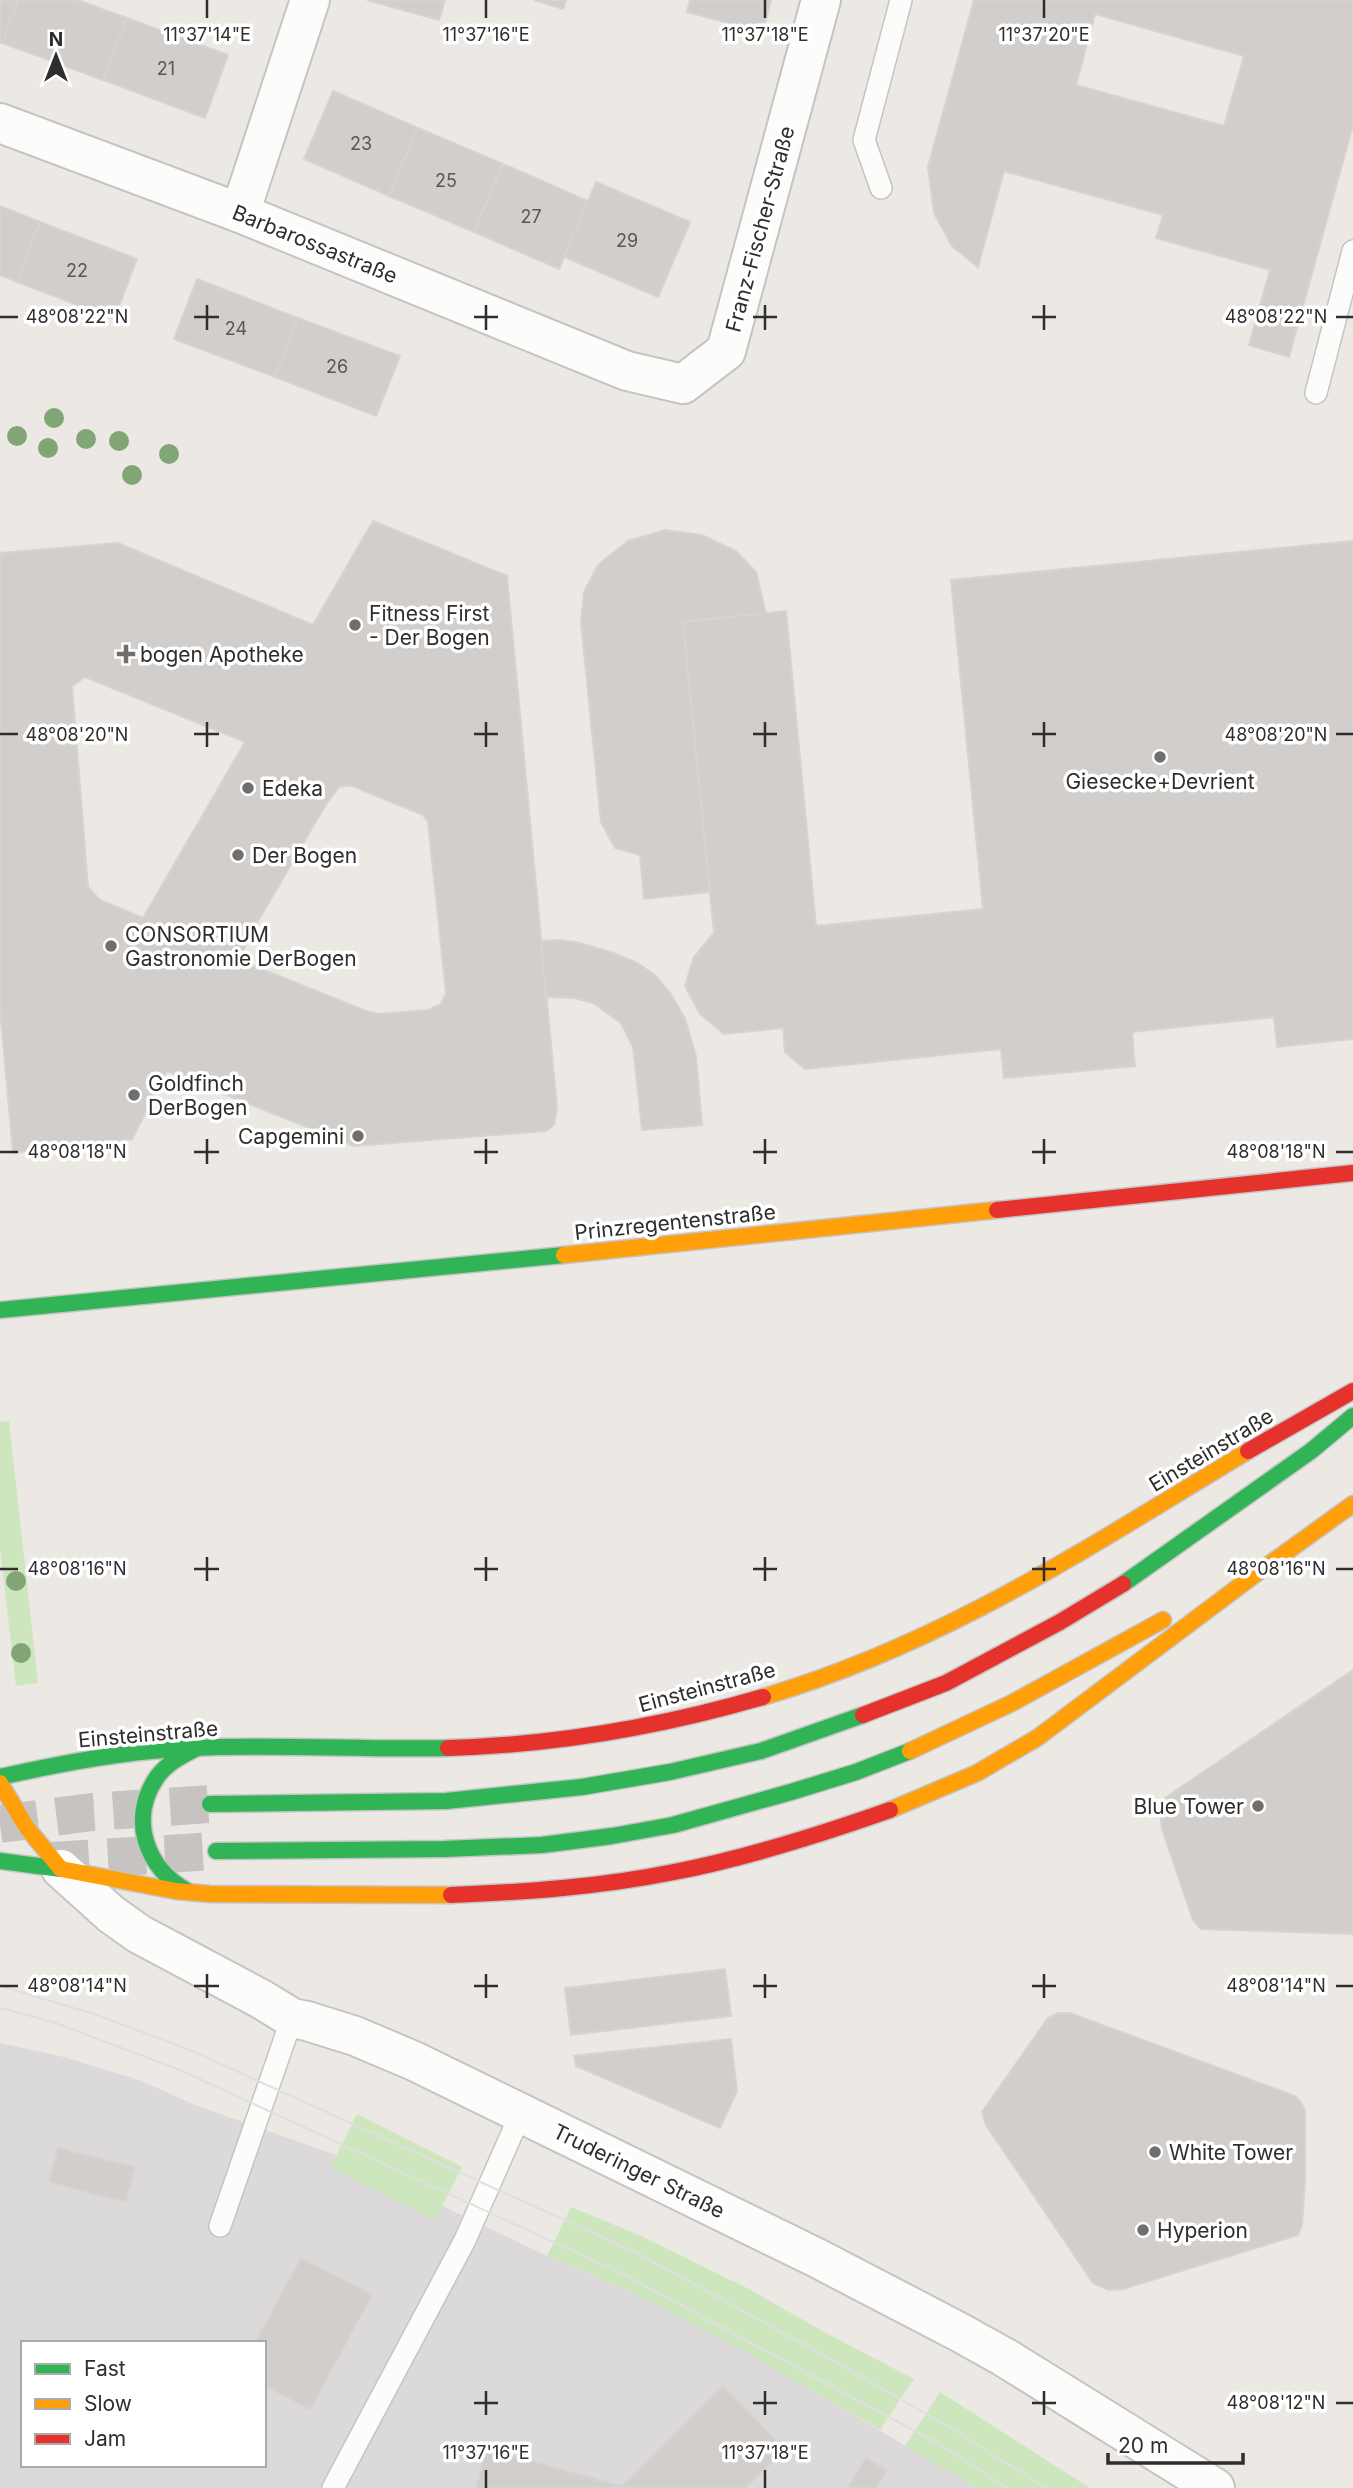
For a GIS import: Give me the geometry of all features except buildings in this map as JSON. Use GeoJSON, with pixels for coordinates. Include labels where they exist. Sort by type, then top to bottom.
{"type":"FeatureCollection","features":[{"type":"Feature","properties":{"kind":"main road","name":"Prinzregentenstraße"},"geometry":{"type":"LineString","coordinates":[[0,1310],[683,1244],[1353,1172]]}},
{"type":"Feature","properties":{"kind":"main road","name":"Einsteinstraße"},"geometry":{"type":"LineString","coordinates":[[0,1777],[95,1757],[197,1748],[408,1749],[502,1745],[594,1736],[742,1702],[880,1656],[959,1621],[1092,1548],[1222,1466],[1353,1391]]}},
{"type":"Feature","properties":{"kind":"main road"},"geometry":{"type":"LineString","coordinates":[[210,1804],[446,1801],[582,1787],[670,1772],[761,1751],[946,1683],[1060,1622],[1147,1568],[1311,1451],[1353,1416]]}},
{"type":"Feature","properties":{"kind":"main road"},"geometry":{"type":"LineString","coordinates":[[0,1861],[189,1892],[376,1896],[535,1891],[650,1877],[730,1859],[793,1842],[882,1812],[943,1789],[992,1765],[1038,1738],[1275,1558],[1353,1504]]}},
{"type":"Feature","properties":{"kind":"main road"},"geometry":{"type":"LineString","coordinates":[[216,1851],[444,1849],[542,1845],[673,1825],[730,1810],[856,1772],[957,1730],[1012,1703],[1275,1558]]}},
{"type":"Feature","properties":{"kind":"main road"},"geometry":{"type":"LineString","coordinates":[[189,1892],[162,1875],[150,1856],[144,1825],[145,1806],[157,1777],[177,1759],[197,1748]]}},
{"type":"Feature","properties":{"kind":"main road"},"geometry":{"type":"LineString","coordinates":[[0,1783],[37,1843],[61,1869]]}},
{"type":"Feature","properties":{"kind":"street"},"geometry":{"type":"LineString","coordinates":[[240,213],[310,0]]}},
{"type":"Feature","properties":{"kind":"street","name":"Franz-Fischer-Straße"},"geometry":{"type":"LineString","coordinates":[[628,371],[683,384],[726,351],[821,0]]}},
{"type":"Feature","properties":{"kind":"street","name":"Barbarossastraße"},"geometry":{"type":"LineString","coordinates":[[0,123],[240,213],[628,371]]}},
{"type":"Feature","properties":{"kind":"street","name":"Truderinger Straße"},"geometry":{"type":"LineString","coordinates":[[61,1869],[111,1914],[139,1934],[292,2018],[355,2036],[414,2061],[817,2258],[1015,2364],[1214,2488]]}},
{"type":"Feature","properties":{"kind":"lane"},"geometry":{"type":"LineString","coordinates":[[881,188],[864,140],[901,0]]}},
{"type":"Feature","properties":{"kind":"lane"},"geometry":{"type":"LineString","coordinates":[[1315,393],[1353,251]]}},
{"type":"Feature","properties":{"kind":"lane"},"geometry":{"type":"LineString","coordinates":[[220,2226],[292,2018]]}},
{"type":"Feature","properties":{"kind":"lane"},"geometry":{"type":"LineString","coordinates":[[333,2488],[465,2240],[522,2113]]}},
{"type":"Feature","properties":{"kind":"shaded area"},"geometry":{"type":"Polygon","coordinates":[[[0,2043],[64,2057],[142,2081],[195,2105],[336,2155],[547,2256],[620,2287],[733,2344],[977,2488],[0,2488],[0,2043]]]}},
{"type":"Feature","properties":{"kind":"green space"},"geometry":{"type":"Polygon","coordinates":[[[9,1421],[38,1683],[16,1686],[0,1548],[0,1422],[9,1421]]]}},
{"type":"Feature","properties":{"kind":"green space"},"geometry":{"type":"Polygon","coordinates":[[[357,2114],[462,2167],[435,2220],[330,2168],[357,2114]]]}},
{"type":"Feature","properties":{"kind":"green space"},"geometry":{"type":"Polygon","coordinates":[[[571,2207],[639,2235],[749,2289],[914,2379],[880,2430],[732,2344],[620,2287],[547,2256],[571,2207]]]}},
{"type":"Feature","properties":{"kind":"green space"},"geometry":{"type":"Polygon","coordinates":[[[940,2392],[1090,2488],[977,2488],[905,2446],[940,2392]]]}},
{"type":"Feature","properties":{"kind":"tunnel"},"geometry":{"type":"LineString","coordinates":[[0,1824],[92,1812],[210,1804]]}},
{"type":"Feature","properties":{"kind":"tunnel"},"geometry":{"type":"LineString","coordinates":[[51,1861],[216,1851]]}},
{"type":"Feature","properties":{"kind":"tram line"},"geometry":{"type":"LineString","coordinates":[[0,1986],[94,2014],[190,2050],[637,2253],[949,2427],[1046,2488]]}},
{"type":"Feature","properties":{"kind":"tram line"},"geometry":{"type":"LineString","coordinates":[[0,2008],[53,2022],[180,2070],[625,2275],[939,2444],[1008,2488]]}},
{"type":"Feature","properties":{"kind":"traffic: fast"},"geometry":{"type":"LineString","coordinates":[[0,1310],[564,1255]]}},
{"type":"Feature","properties":{"kind":"traffic: fast"},"geometry":{"type":"LineString","coordinates":[[1123,1584],[1311,1451],[1353,1416]]}},
{"type":"Feature","properties":{"kind":"traffic: fast"},"geometry":{"type":"LineString","coordinates":[[210,1804],[446,1801],[582,1787],[670,1772],[761,1751],[863,1715]]}},
{"type":"Feature","properties":{"kind":"traffic: fast"},"geometry":{"type":"LineString","coordinates":[[0,1777],[95,1758],[191,1748],[448,1748]]}},
{"type":"Feature","properties":{"kind":"traffic: fast"},"geometry":{"type":"LineString","coordinates":[[189,1892],[174,1882],[152,1857],[143,1826],[148,1793],[157,1777],[176,1760],[197,1748]]}},
{"type":"Feature","properties":{"kind":"traffic: fast"},"geometry":{"type":"LineString","coordinates":[[216,1851],[444,1849],[542,1845],[612,1836],[673,1825],[791,1792],[856,1772],[910,1751]]}},
{"type":"Feature","properties":{"kind":"traffic: fast"},"geometry":{"type":"LineString","coordinates":[[0,1861],[61,1869]]}},
{"type":"Feature","properties":{"kind":"traffic: slow"},"geometry":{"type":"LineString","coordinates":[[564,1255],[997,1210]]}},
{"type":"Feature","properties":{"kind":"traffic: slow"},"geometry":{"type":"LineString","coordinates":[[763,1697],[830,1675],[955,1621],[1072,1557],[1248,1451]]}},
{"type":"Feature","properties":{"kind":"traffic: slow"},"geometry":{"type":"LineString","coordinates":[[890,1810],[977,1773],[1037,1738],[1353,1504]]}},
{"type":"Feature","properties":{"kind":"traffic: slow"},"geometry":{"type":"LineString","coordinates":[[910,1751],[1012,1703],[1163,1620]]}},
{"type":"Feature","properties":{"kind":"traffic: slow"},"geometry":{"type":"LineString","coordinates":[[0,1783],[27,1828],[61,1869]]}},
{"type":"Feature","properties":{"kind":"traffic: slow"},"geometry":{"type":"LineString","coordinates":[[61,1869],[176,1891],[210,1894],[451,1895]]}},
{"type":"Feature","properties":{"kind":"traffic: jam"},"geometry":{"type":"LineString","coordinates":[[997,1210],[1353,1173]]}},
{"type":"Feature","properties":{"kind":"traffic: jam"},"geometry":{"type":"LineString","coordinates":[[1248,1451],[1353,1391]]}},
{"type":"Feature","properties":{"kind":"traffic: jam"},"geometry":{"type":"LineString","coordinates":[[863,1715],[946,1683],[1060,1622],[1123,1584]]}},
{"type":"Feature","properties":{"kind":"traffic: jam"},"geometry":{"type":"LineString","coordinates":[[448,1748],[528,1743],[607,1733],[647,1726],[763,1697]]}},
{"type":"Feature","properties":{"kind":"traffic: jam"},"geometry":{"type":"LineString","coordinates":[[451,1895],[563,1888],[674,1872],[783,1845],[890,1810]]}},
{"type":"Feature","properties":{"kind":"place","name":"Fitness First - Der Bogen"},"geometry":{"type":"Point","coordinates":[355,625]}},
{"type":"Feature","properties":{"kind":"place","name":"bogen Apotheke"},"geometry":{"type":"Point","coordinates":[126,654]}},
{"type":"Feature","properties":{"kind":"place","name":"Giesecke+Devrient"},"geometry":{"type":"Point","coordinates":[1160,757]}},
{"type":"Feature","properties":{"kind":"place","name":"Edeka"},"geometry":{"type":"Point","coordinates":[248,788]}},
{"type":"Feature","properties":{"kind":"place","name":"Der Bogen"},"geometry":{"type":"Point","coordinates":[238,855]}},
{"type":"Feature","properties":{"kind":"place","name":"CONSORTIUM Gastronomie DerBogen"},"geometry":{"type":"Point","coordinates":[111,946]}},
{"type":"Feature","properties":{"kind":"place","name":"Goldfinch DerBogen"},"geometry":{"type":"Point","coordinates":[134,1095]}},
{"type":"Feature","properties":{"kind":"place","name":"Capgemini"},"geometry":{"type":"Point","coordinates":[358,1136]}},
{"type":"Feature","properties":{"kind":"place","name":"Blue Tower"},"geometry":{"type":"Point","coordinates":[1258,1806]}},
{"type":"Feature","properties":{"kind":"place","name":"White Tower"},"geometry":{"type":"Point","coordinates":[1155,2152]}},
{"type":"Feature","properties":{"kind":"place","name":"Hyperion"},"geometry":{"type":"Point","coordinates":[1143,2230]}}]}
